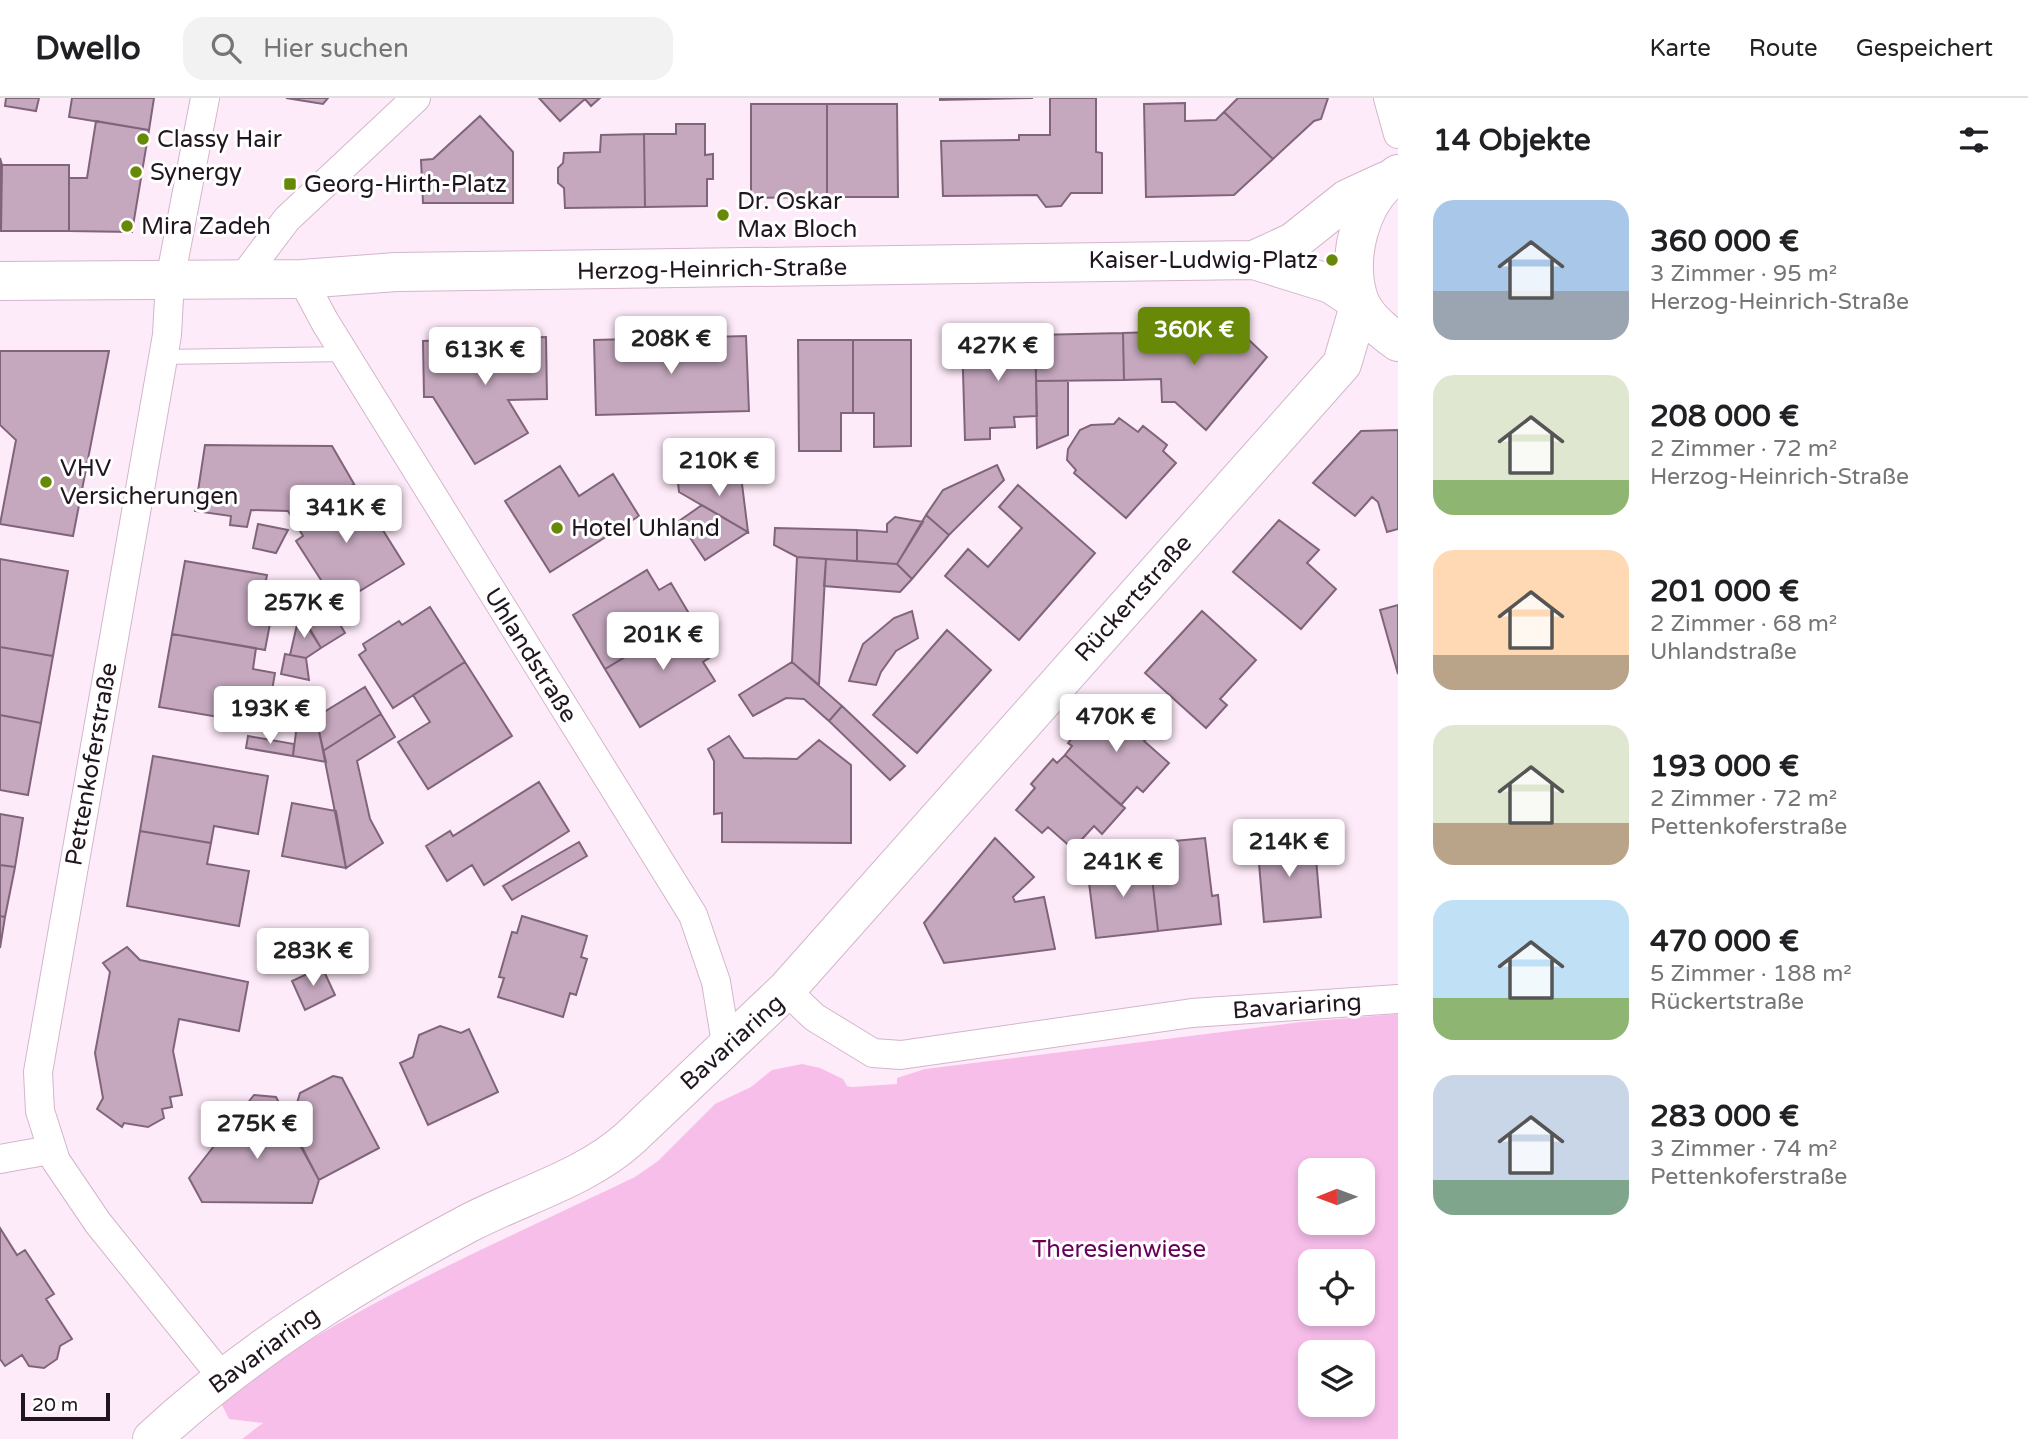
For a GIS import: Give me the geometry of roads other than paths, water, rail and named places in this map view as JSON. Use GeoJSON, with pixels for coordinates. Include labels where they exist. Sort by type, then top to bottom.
{"type":"FeatureCollection","features":[{"type":"Feature","properties":{"kind":"street","name":"Pettenkoferstraße"},"geometry":{"type":"LineString","coordinates":[[205,98],[170,280],[163,357],[44,1024],[38,1072],[40,1111],[50,1150],[98,1223],[222,1377]]}},
{"type":"Feature","properties":{"kind":"street"},"geometry":{"type":"LineString","coordinates":[[241,280],[287,219],[416,98]]}},
{"type":"Feature","properties":{"kind":"street"},"geometry":{"type":"LineString","coordinates":[[1388,98],[1398,134]]}},
{"type":"Feature","properties":{"kind":"street","name":"Herzog-Heinrich-Straße"},"geometry":{"type":"LineString","coordinates":[[1254,260],[1293,242],[1356,193],[1393,177]]}},
{"type":"Feature","properties":{"kind":"street"},"geometry":{"type":"LineString","coordinates":[[1393,177],[1363,218],[1356,240],[1355,266],[1360,303],[1383,332],[1398,342]]}},
{"type":"Feature","properties":{"kind":"street","name":"Herzog-Heinrich-Straße"},"geometry":{"type":"LineString","coordinates":[[0,281],[302,279],[396,272],[1254,260],[1331,284],[1360,303]]}},
{"type":"Feature","properties":{"kind":"street","name":"Uhlandstraße"},"geometry":{"type":"LineString","coordinates":[[302,279],[345,354],[693,915],[716,982],[726,1043]]}},
{"type":"Feature","properties":{"kind":"street","name":"Rückertstraße"},"geometry":{"type":"LineString","coordinates":[[786,990],[1342,364],[1360,303]]}},
{"type":"Feature","properties":{"kind":"street"},"geometry":{"type":"LineString","coordinates":[[1342,364],[1398,355]]}},
{"type":"Feature","properties":{"kind":"street","name":"Bavariaring"},"geometry":{"type":"LineString","coordinates":[[152,1439],[222,1377],[368,1277],[470,1222],[608,1158],[726,1043],[786,990],[814,1017],[873,1053],[901,1055],[1192,1013],[1398,999]]}},
{"type":"Feature","properties":{"kind":"street"},"geometry":{"type":"LineString","coordinates":[[0,1159],[50,1150]]}},
{"type":"Feature","properties":{"kind":"lane"},"geometry":{"type":"LineString","coordinates":[[163,357],[345,354]]}},
{"type":"Feature","properties":{"kind":"place","name":"Classy Hair"},"geometry":{"type":"Point","coordinates":[143,139]}},
{"type":"Feature","properties":{"kind":"place","name":"Synergy"},"geometry":{"type":"Point","coordinates":[136,172]}},
{"type":"Feature","properties":{"kind":"place","name":"Georg-Hirth-Platz"},"geometry":{"type":"Point","coordinates":[290,184]}},
{"type":"Feature","properties":{"kind":"place","name":"Dr. Oskar Max Bloch"},"geometry":{"type":"Point","coordinates":[723,215]}},
{"type":"Feature","properties":{"kind":"place","name":"Mira Zadeh"},"geometry":{"type":"Point","coordinates":[127,226]}},
{"type":"Feature","properties":{"kind":"place","name":"Kaiser-Ludwig-Platz"},"geometry":{"type":"Point","coordinates":[1332,260]}},
{"type":"Feature","properties":{"kind":"place","name":"VHV Versicherungen"},"geometry":{"type":"Point","coordinates":[46,482]}},
{"type":"Feature","properties":{"kind":"place","name":"Hotel Uhland"},"geometry":{"type":"Point","coordinates":[557,528]}},
{"type":"Feature","properties":{"kind":"park label","name":"Theresienwiese"},"geometry":{"type":"Point","coordinates":[1119,1249]}}]}
